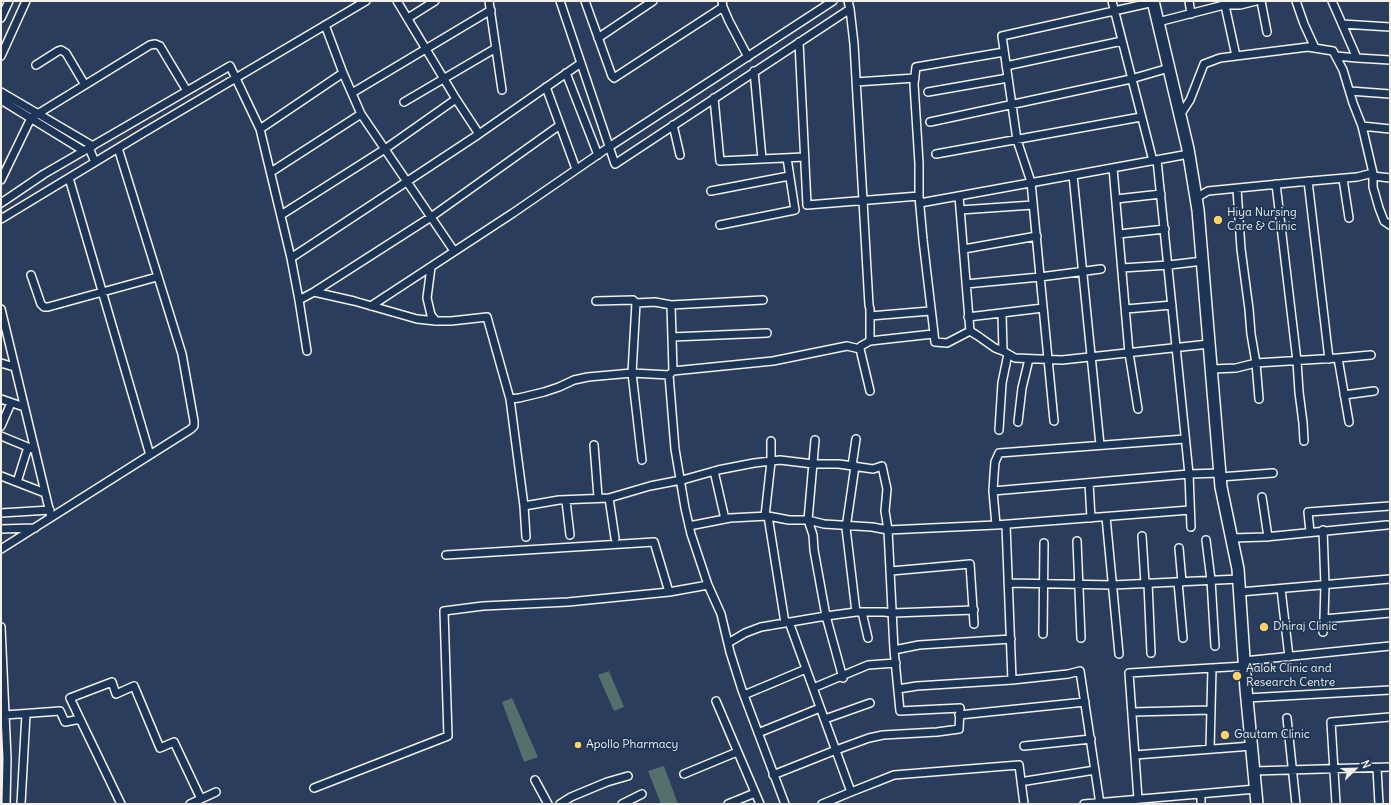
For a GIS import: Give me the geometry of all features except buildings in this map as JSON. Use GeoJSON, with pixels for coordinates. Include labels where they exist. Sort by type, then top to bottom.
{"type":"FeatureCollection","features":[{"type":"Feature","properties":{"kind":"street"},"geometry":{"type":"LineString","coordinates":[[1,18],[9,1]]}},
{"type":"Feature","properties":{"kind":"street"},"geometry":{"type":"LineString","coordinates":[[1,56],[26,1]]}},
{"type":"Feature","properties":{"kind":"street"},"geometry":{"type":"LineString","coordinates":[[1,219],[366,1]]}},
{"type":"Feature","properties":{"kind":"street"},"geometry":{"type":"LineString","coordinates":[[397,1],[456,99],[479,134]]}},
{"type":"Feature","properties":{"kind":"street"},"geometry":{"type":"LineString","coordinates":[[408,18],[435,1]]}},
{"type":"Feature","properties":{"kind":"street"},"geometry":{"type":"LineString","coordinates":[[489,1],[502,90]]}},
{"type":"Feature","properties":{"kind":"street"},"geometry":{"type":"LineString","coordinates":[[560,1],[615,164],[850,9]]}},
{"type":"Feature","properties":{"kind":"street"},"geometry":{"type":"LineString","coordinates":[[586,1],[598,38],[614,78],[723,4],[729,21],[748,57]]}},
{"type":"Feature","properties":{"kind":"street"},"geometry":{"type":"LineString","coordinates":[[598,38],[653,1]]}},
{"type":"Feature","properties":{"kind":"street"},"geometry":{"type":"LineString","coordinates":[[371,306],[432,267],[609,147],[833,1]]}},
{"type":"Feature","properties":{"kind":"street"},"geometry":{"type":"LineString","coordinates":[[848,1],[850,9],[856,82],[870,316],[870,341]]}},
{"type":"Feature","properties":{"kind":"street"},"geometry":{"type":"LineString","coordinates":[[1112,1],[1141,118],[1155,160],[1161,194],[1189,474],[1191,527]]}},
{"type":"Feature","properties":{"kind":"street"},"geometry":{"type":"LineString","coordinates":[[1188,1],[1191,14]]}},
{"type":"Feature","properties":{"kind":"street"},"geometry":{"type":"LineString","coordinates":[[1158,22],[1191,14],[1224,3],[1240,5],[1256,1]]}},
{"type":"Feature","properties":{"kind":"street"},"geometry":{"type":"LineString","coordinates":[[1261,1],[1267,32]]}},
{"type":"Feature","properties":{"kind":"street"},"geometry":{"type":"LineString","coordinates":[[1296,1],[1304,24],[1315,48]]}},
{"type":"Feature","properties":{"kind":"street"},"geometry":{"type":"LineString","coordinates":[[1332,1],[1357,58]]}},
{"type":"Feature","properties":{"kind":"street"},"geometry":{"type":"LineString","coordinates":[[1054,421],[1047,359],[1032,182],[1017,140],[1002,36],[1153,2],[1189,154],[1196,198],[1203,261],[1221,487],[1239,579],[1247,698],[1257,804]]}},
{"type":"Feature","properties":{"kind":"street"},"geometry":{"type":"LineString","coordinates":[[1224,3],[1236,56]]}},
{"type":"Feature","properties":{"kind":"street"},"geometry":{"type":"LineString","coordinates":[[352,93],[491,10]]}},
{"type":"Feature","properties":{"kind":"street"},"geometry":{"type":"LineString","coordinates":[[1342,24],[1390,28]]}},
{"type":"Feature","properties":{"kind":"street"},"geometry":{"type":"LineString","coordinates":[[326,25],[343,73],[361,114],[454,251]]}},
{"type":"Feature","properties":{"kind":"street"},"geometry":{"type":"LineString","coordinates":[[1006,66],[1122,41]]}},
{"type":"Feature","properties":{"kind":"street"},"geometry":{"type":"LineString","coordinates":[[799,42],[807,205],[863,201],[919,200],[959,196],[1189,154]]}},
{"type":"Feature","properties":{"kind":"street"},"geometry":{"type":"LineString","coordinates":[[1,180],[31,118],[150,45],[155,44],[160,46],[187,91]]}},
{"type":"Feature","properties":{"kind":"street"},"geometry":{"type":"LineString","coordinates":[[1180,115],[1190,100],[1204,64],[1220,58],[1308,47],[1333,51],[1343,70],[1362,126],[1373,175],[1373,187],[1379,208],[1384,221],[1390,225]]}},
{"type":"Feature","properties":{"kind":"street"},"geometry":{"type":"LineString","coordinates":[[404,102],[496,48]]}},
{"type":"Feature","properties":{"kind":"street"},"geometry":{"type":"LineString","coordinates":[[36,65],[62,50],[66,52],[85,85]]}},
{"type":"Feature","properties":{"kind":"street"},"geometry":{"type":"LineString","coordinates":[[970,331],[947,343],[935,342],[933,334],[919,200],[919,163],[915,78],[916,67],[1004,52]]}},
{"type":"Feature","properties":{"kind":"street"},"geometry":{"type":"LineString","coordinates":[[1336,56],[1390,60]]}},
{"type":"Feature","properties":{"kind":"street"},"geometry":{"type":"LineString","coordinates":[[291,258],[479,134],[581,63]]}},
{"type":"Feature","properties":{"kind":"street"},"geometry":{"type":"LineString","coordinates":[[1,203],[44,174],[230,66],[260,129],[291,258],[307,351]]}},
{"type":"Feature","properties":{"kind":"street"},"geometry":{"type":"LineString","coordinates":[[930,122],[1131,78],[1169,68]]}},
{"type":"Feature","properties":{"kind":"street"},"geometry":{"type":"LineString","coordinates":[[754,71],[762,159]]}},
{"type":"Feature","properties":{"kind":"street"},"geometry":{"type":"LineString","coordinates":[[260,129],[343,73]]}},
{"type":"Feature","properties":{"kind":"street"},"geometry":{"type":"LineString","coordinates":[[566,73],[598,155]]}},
{"type":"Feature","properties":{"kind":"street"},"geometry":{"type":"LineString","coordinates":[[856,82],[915,78]]}},
{"type":"Feature","properties":{"kind":"street"},"geometry":{"type":"LineString","coordinates":[[928,92],[1008,78]]}},
{"type":"Feature","properties":{"kind":"street"},"geometry":{"type":"LineString","coordinates":[[546,87],[576,169]]}},
{"type":"Feature","properties":{"kind":"street"},"geometry":{"type":"LineString","coordinates":[[1350,91],[1390,94]]}},
{"type":"Feature","properties":{"kind":"street"},"geometry":{"type":"LineString","coordinates":[[1,92],[38,114],[89,148],[95,162]]}},
{"type":"Feature","properties":{"kind":"street"},"geometry":{"type":"LineString","coordinates":[[714,98],[720,161],[804,157]]}},
{"type":"Feature","properties":{"kind":"street"},"geometry":{"type":"LineString","coordinates":[[281,215],[385,149],[456,99]]}},
{"type":"Feature","properties":{"kind":"street"},"geometry":{"type":"LineString","coordinates":[[1,100],[31,118],[89,148]]}},
{"type":"Feature","properties":{"kind":"street"},"geometry":{"type":"LineString","coordinates":[[271,172],[361,114]]}},
{"type":"Feature","properties":{"kind":"street"},"geometry":{"type":"LineString","coordinates":[[936,154],[1141,118]]}},
{"type":"Feature","properties":{"kind":"street"},"geometry":{"type":"LineString","coordinates":[[299,300],[314,292],[430,217],[560,125]]}},
{"type":"Feature","properties":{"kind":"street"},"geometry":{"type":"LineString","coordinates":[[673,125],[680,155]]}},
{"type":"Feature","properties":{"kind":"street"},"geometry":{"type":"LineString","coordinates":[[1362,126],[1390,129]]}},
{"type":"Feature","properties":{"kind":"street"},"geometry":{"type":"LineString","coordinates":[[1,549],[35,528],[50,514],[150,455],[192,429],[194,426],[182,354],[118,148]]}},
{"type":"Feature","properties":{"kind":"street"},"geometry":{"type":"LineString","coordinates":[[720,225],[795,210],[787,158]]}},
{"type":"Feature","properties":{"kind":"street"},"geometry":{"type":"LineString","coordinates":[[1113,168],[1129,353],[1138,409]]}},
{"type":"Feature","properties":{"kind":"street"},"geometry":{"type":"LineString","coordinates":[[1073,175],[1100,445]]}},
{"type":"Feature","properties":{"kind":"street"},"geometry":{"type":"LineString","coordinates":[[1196,198],[1208,191],[1373,175],[1390,178]]}},
{"type":"Feature","properties":{"kind":"street"},"geometry":{"type":"LineString","coordinates":[[711,191],[790,176]]}},
{"type":"Feature","properties":{"kind":"street"},"geometry":{"type":"LineString","coordinates":[[69,178],[150,455]]}},
{"type":"Feature","properties":{"kind":"street"},"geometry":{"type":"LineString","coordinates":[[1343,179],[1349,218]]}},
{"type":"Feature","properties":{"kind":"street"},"geometry":{"type":"LineString","coordinates":[[1308,181],[1329,359]]}},
{"type":"Feature","properties":{"kind":"street"},"geometry":{"type":"LineString","coordinates":[[1276,184],[1297,361],[1304,441]]}},
{"type":"Feature","properties":{"kind":"street"},"geometry":{"type":"LineString","coordinates":[[1237,189],[1241,249],[1256,363],[1259,399]]}},
{"type":"Feature","properties":{"kind":"street"},"geometry":{"type":"LineString","coordinates":[[1116,199],[1161,194]]}},
{"type":"Feature","properties":{"kind":"street"},"geometry":{"type":"LineString","coordinates":[[959,196],[970,331],[995,348],[1015,358],[1062,360],[1209,344]]}},
{"type":"Feature","properties":{"kind":"street"},"geometry":{"type":"LineString","coordinates":[[960,210],[1033,204]]}},
{"type":"Feature","properties":{"kind":"street"},"geometry":{"type":"LineString","coordinates":[[1119,234],[1165,229]]}},
{"type":"Feature","properties":{"kind":"street"},"geometry":{"type":"LineString","coordinates":[[964,249],[1037,236]]}},
{"type":"Feature","properties":{"kind":"street"},"geometry":{"type":"LineString","coordinates":[[1122,268],[1203,261]]}},
{"type":"Feature","properties":{"kind":"street"},"geometry":{"type":"LineString","coordinates":[[432,267],[427,298],[431,315],[436,321]]}},
{"type":"Feature","properties":{"kind":"street"},"geometry":{"type":"LineString","coordinates":[[966,284],[1040,277],[1101,269]]}},
{"type":"Feature","properties":{"kind":"street"},"geometry":{"type":"LineString","coordinates":[[31,275],[41,304],[48,308],[157,277]]}},
{"type":"Feature","properties":{"kind":"street"},"geometry":{"type":"LineString","coordinates":[[314,292],[417,319],[451,321],[487,317],[510,399],[524,506],[526,537]]}},
{"type":"Feature","properties":{"kind":"street"},"geometry":{"type":"LineString","coordinates":[[596,300],[633,300],[636,303],[655,302],[671,305],[763,300]]}},
{"type":"Feature","properties":{"kind":"street"},"geometry":{"type":"LineString","coordinates":[[636,303],[632,373],[642,460]]}},
{"type":"Feature","properties":{"kind":"street"},"geometry":{"type":"LineString","coordinates":[[671,305],[671,373],[675,449],[689,526],[708,585],[721,614],[744,695],[785,804]]}},
{"type":"Feature","properties":{"kind":"street"},"geometry":{"type":"LineString","coordinates":[[1126,309],[1172,305]]}},
{"type":"Feature","properties":{"kind":"street"},"geometry":{"type":"LineString","coordinates":[[968,317],[1043,308]]}},
{"type":"Feature","properties":{"kind":"street"},"geometry":{"type":"LineString","coordinates":[[1,309],[3,328],[24,408],[32,449],[50,514]]}},
{"type":"Feature","properties":{"kind":"street"},"geometry":{"type":"LineString","coordinates":[[870,316],[930,310]]}},
{"type":"Feature","properties":{"kind":"street"},"geometry":{"type":"LineString","coordinates":[[999,430],[1005,352],[1002,314]]}},
{"type":"Feature","properties":{"kind":"street"},"geometry":{"type":"LineString","coordinates":[[672,337],[767,333]]}},
{"type":"Feature","properties":{"kind":"street"},"geometry":{"type":"LineString","coordinates":[[860,349],[861,346],[870,341],[933,334]]}},
{"type":"Feature","properties":{"kind":"street"},"geometry":{"type":"LineString","coordinates":[[510,399],[544,392],[560,387],[574,380],[588,377],[632,373],[671,373],[773,361],[847,346],[860,349]]}},
{"type":"Feature","properties":{"kind":"street"},"geometry":{"type":"LineString","coordinates":[[860,349],[870,391]]}},
{"type":"Feature","properties":{"kind":"street"},"geometry":{"type":"LineString","coordinates":[[1212,369],[1236,368],[1256,363],[1371,355]]}},
{"type":"Feature","properties":{"kind":"street"},"geometry":{"type":"LineString","coordinates":[[1338,358],[1348,422]]}},
{"type":"Feature","properties":{"kind":"street"},"geometry":{"type":"LineString","coordinates":[[1018,422],[1022,388],[1029,359]]}},
{"type":"Feature","properties":{"kind":"street"},"geometry":{"type":"LineString","coordinates":[[1,363],[14,367]]}},
{"type":"Feature","properties":{"kind":"street"},"geometry":{"type":"LineString","coordinates":[[1344,395],[1374,391]]}},
{"type":"Feature","properties":{"kind":"street"},"geometry":{"type":"LineString","coordinates":[[1,399],[24,408]]}},
{"type":"Feature","properties":{"kind":"street"},"geometry":{"type":"LineString","coordinates":[[1,426],[11,403]]}},
{"type":"Feature","properties":{"kind":"street"},"geometry":{"type":"LineString","coordinates":[[1,436],[32,449]]}},
{"type":"Feature","properties":{"kind":"street"},"geometry":{"type":"LineString","coordinates":[[856,439],[846,526],[859,612],[868,638]]}},
{"type":"Feature","properties":{"kind":"street"},"geometry":{"type":"LineString","coordinates":[[996,525],[993,491],[995,462],[999,453],[1185,439]]}},
{"type":"Feature","properties":{"kind":"street"},"geometry":{"type":"LineString","coordinates":[[815,440],[808,520],[813,535],[814,550],[826,616],[843,677]]}},
{"type":"Feature","properties":{"kind":"street"},"geometry":{"type":"LineString","coordinates":[[771,441],[767,516],[787,622],[806,669],[851,792]]}},
{"type":"Feature","properties":{"kind":"street"},"geometry":{"type":"LineString","coordinates":[[594,445],[598,497]]}},
{"type":"Feature","properties":{"kind":"street"},"geometry":{"type":"LineString","coordinates":[[16,482],[32,449]]}},
{"type":"Feature","properties":{"kind":"street"},"geometry":{"type":"LineString","coordinates":[[524,506],[598,497],[609,498],[650,486],[714,471],[754,463],[780,460],[873,469],[882,466],[887,489],[885,512],[888,530],[894,650],[900,711],[960,708],[959,729],[937,732],[883,735],[869,738],[774,775]]}},
{"type":"Feature","properties":{"kind":"street"},"geometry":{"type":"LineString","coordinates":[[714,471],[725,519]]}},
{"type":"Feature","properties":{"kind":"street"},"geometry":{"type":"LineString","coordinates":[[993,491],[1189,474],[1220,475],[1273,473]]}},
{"type":"Feature","properties":{"kind":"street"},"geometry":{"type":"LineString","coordinates":[[1,476],[45,493]]}},
{"type":"Feature","properties":{"kind":"street"},"geometry":{"type":"LineString","coordinates":[[1089,483],[1091,518]]}},
{"type":"Feature","properties":{"kind":"street"},"geometry":{"type":"LineString","coordinates":[[1262,497],[1268,537]]}},
{"type":"Feature","properties":{"kind":"street"},"geometry":{"type":"LineString","coordinates":[[609,498],[615,538]]}},
{"type":"Feature","properties":{"kind":"street"},"geometry":{"type":"LineString","coordinates":[[566,501],[570,535]]}},
{"type":"Feature","properties":{"kind":"street"},"geometry":{"type":"LineString","coordinates":[[1310,532],[1308,512],[1390,506]]}},
{"type":"Feature","properties":{"kind":"street"},"geometry":{"type":"LineString","coordinates":[[689,526],[725,519],[767,516],[789,520],[808,520],[824,524],[888,530],[1006,525],[1190,510]]}},
{"type":"Feature","properties":{"kind":"street"},"geometry":{"type":"LineString","coordinates":[[1,513],[50,514]]}},
{"type":"Feature","properties":{"kind":"street"},"geometry":{"type":"LineString","coordinates":[[1106,517],[1119,654]]}},
{"type":"Feature","properties":{"kind":"street"},"geometry":{"type":"LineString","coordinates":[[1006,525],[1012,680]]}},
{"type":"Feature","properties":{"kind":"street"},"geometry":{"type":"LineString","coordinates":[[1232,538],[1268,537],[1323,530],[1388,525]]}},
{"type":"Feature","properties":{"kind":"street"},"geometry":{"type":"LineString","coordinates":[[1,529],[35,528]]}},
{"type":"Feature","properties":{"kind":"street"},"geometry":{"type":"LineString","coordinates":[[1323,530],[1325,585],[1323,632]]}},
{"type":"Feature","properties":{"kind":"street"},"geometry":{"type":"LineString","coordinates":[[1142,536],[1151,653]]}},
{"type":"Feature","properties":{"kind":"street"},"geometry":{"type":"LineString","coordinates":[[1206,540],[1211,580],[1215,646]]}},
{"type":"Feature","properties":{"kind":"street"},"geometry":{"type":"LineString","coordinates":[[1077,541],[1080,584],[1081,638]]}},
{"type":"Feature","properties":{"kind":"street"},"geometry":{"type":"LineString","coordinates":[[446,555],[654,542],[669,592]]}},
{"type":"Feature","properties":{"kind":"street"},"geometry":{"type":"LineString","coordinates":[[1042,634],[1044,544]]}},
{"type":"Feature","properties":{"kind":"street"},"geometry":{"type":"LineString","coordinates":[[1179,548],[1183,638]]}},
{"type":"Feature","properties":{"kind":"street"},"geometry":{"type":"LineString","coordinates":[[890,571],[970,564],[974,624]]}},
{"type":"Feature","properties":{"kind":"street"},"geometry":{"type":"LineString","coordinates":[[1008,583],[1113,585],[1239,579]]}},
{"type":"Feature","properties":{"kind":"street"},"geometry":{"type":"LineString","coordinates":[[1240,592],[1390,579]]}},
{"type":"Feature","properties":{"kind":"street"},"geometry":{"type":"LineString","coordinates":[[314,788],[448,736],[444,612],[483,606],[568,602],[669,592],[708,585]]}},
{"type":"Feature","properties":{"kind":"street"},"geometry":{"type":"LineString","coordinates":[[1281,589],[1288,657]]}},
{"type":"Feature","properties":{"kind":"street"},"geometry":{"type":"LineString","coordinates":[[728,643],[745,633],[761,627],[826,616],[859,612],[893,613],[974,610]]}},
{"type":"Feature","properties":{"kind":"street"},"geometry":{"type":"LineString","coordinates":[[1324,619],[1390,613]]}},
{"type":"Feature","properties":{"kind":"street"},"geometry":{"type":"LineString","coordinates":[[1,627],[5,715],[6,804]]}},
{"type":"Feature","properties":{"kind":"street"},"geometry":{"type":"LineString","coordinates":[[894,650],[919,645],[1011,639]]}},
{"type":"Feature","properties":{"kind":"street"},"geometry":{"type":"LineString","coordinates":[[1136,801],[1135,754],[1129,673],[1212,668],[1288,657],[1390,646]]}},
{"type":"Feature","properties":{"kind":"street"},"geometry":{"type":"LineString","coordinates":[[813,688],[843,677],[868,665],[880,663],[896,664]]}},
{"type":"Feature","properties":{"kind":"street"},"geometry":{"type":"LineString","coordinates":[[1210,749],[1212,668]]}},
{"type":"Feature","properties":{"kind":"street"},"geometry":{"type":"LineString","coordinates":[[744,695],[806,669]]}},
{"type":"Feature","properties":{"kind":"street"},"geometry":{"type":"LineString","coordinates":[[898,689],[917,686],[1012,680],[1068,674],[1080,671],[1100,803]]}},
{"type":"Feature","properties":{"kind":"street"},"geometry":{"type":"LineString","coordinates":[[121,804],[70,698],[112,682],[116,694],[134,686],[160,748],[174,742],[201,799]]}},
{"type":"Feature","properties":{"kind":"street"},"geometry":{"type":"LineString","coordinates":[[1247,698],[1390,690]]}},
{"type":"Feature","properties":{"kind":"street"},"geometry":{"type":"LineString","coordinates":[[716,701],[760,804]]}},
{"type":"Feature","properties":{"kind":"street"},"geometry":{"type":"LineString","coordinates":[[959,715],[1085,702]]}},
{"type":"Feature","properties":{"kind":"street"},"geometry":{"type":"LineString","coordinates":[[825,720],[870,703]]}},
{"type":"Feature","properties":{"kind":"street"},"geometry":{"type":"LineString","coordinates":[[758,733],[820,708]]}},
{"type":"Feature","properties":{"kind":"street"},"geometry":{"type":"LineString","coordinates":[[1132,712],[1211,710]]}},
{"type":"Feature","properties":{"kind":"street"},"geometry":{"type":"LineString","coordinates":[[5,715],[60,711],[65,722],[80,719]]}},
{"type":"Feature","properties":{"kind":"street"},"geometry":{"type":"LineString","coordinates":[[21,804],[26,714]]}},
{"type":"Feature","properties":{"kind":"street"},"geometry":{"type":"LineString","coordinates":[[1336,804],[1331,722],[1390,717]]}},
{"type":"Feature","properties":{"kind":"street"},"geometry":{"type":"LineString","coordinates":[[1287,718],[1296,804]]}},
{"type":"Feature","properties":{"kind":"street"},"geometry":{"type":"LineString","coordinates":[[1024,746],[1091,739]]}},
{"type":"Feature","properties":{"kind":"street"},"geometry":{"type":"LineString","coordinates":[[1135,754],[1252,746]]}},
{"type":"Feature","properties":{"kind":"street"},"geometry":{"type":"LineString","coordinates":[[684,774],[737,752]]}},
{"type":"Feature","properties":{"kind":"street"},"geometry":{"type":"LineString","coordinates":[[822,804],[894,775],[1019,766],[1024,804]]}},
{"type":"Feature","properties":{"kind":"street"},"geometry":{"type":"LineString","coordinates":[[1254,772],[1390,767]]}},
{"type":"Feature","properties":{"kind":"street"},"geometry":{"type":"LineString","coordinates":[[1377,768],[1379,804]]}},
{"type":"Feature","properties":{"kind":"street"},"geometry":{"type":"LineString","coordinates":[[1026,781],[1095,770]]}},
{"type":"Feature","properties":{"kind":"street"},"geometry":{"type":"LineString","coordinates":[[560,804],[571,797],[607,782],[628,776]]}},
{"type":"Feature","properties":{"kind":"street"},"geometry":{"type":"LineString","coordinates":[[535,780],[548,804]]}},
{"type":"Feature","properties":{"kind":"street"},"geometry":{"type":"LineString","coordinates":[[1084,804],[1168,800],[1201,794],[1256,789]]}},
{"type":"Feature","properties":{"kind":"street"},"geometry":{"type":"LineString","coordinates":[[190,804],[216,792]]}},
{"type":"Feature","properties":{"kind":"street"},"geometry":{"type":"LineString","coordinates":[[728,804],[755,793]]}},
{"type":"Feature","properties":{"kind":"street"},"geometry":{"type":"LineString","coordinates":[[622,804],[642,794]]}},
{"type":"Feature","properties":{"kind":"street"},"geometry":{"type":"LineString","coordinates":[[1201,794],[1201,804]]}},
{"type":"Feature","properties":{"kind":"green space"},"geometry":{"type":"Polygon","coordinates":[[[609,671],[624,707],[614,711],[598,675],[609,671]]]}},
{"type":"Feature","properties":{"kind":"green space"},"geometry":{"type":"Polygon","coordinates":[[[512,698],[538,757],[524,762],[502,702],[512,698]]]}},
{"type":"Feature","properties":{"kind":"green space"},"geometry":{"type":"Polygon","coordinates":[[[664,766],[678,804],[661,804],[648,771],[664,766]]]}},
{"type":"Feature","properties":{"kind":"place","name":"Hiya Nursing Care & Clinic"},"geometry":{"type":"Point","coordinates":[1218,220]}},
{"type":"Feature","properties":{"kind":"place","name":"Dhiraj Clinic"},"geometry":{"type":"Point","coordinates":[1264,627]}},
{"type":"Feature","properties":{"kind":"place","name":"Aalok Clinic and Research Centre"},"geometry":{"type":"Point","coordinates":[1237,676]}},
{"type":"Feature","properties":{"kind":"place","name":"Gautam Clinic"},"geometry":{"type":"Point","coordinates":[1225,735]}},
{"type":"Feature","properties":{"kind":"place","name":"Apollo Pharmacy"},"geometry":{"type":"Point","coordinates":[578,745]}}]}
